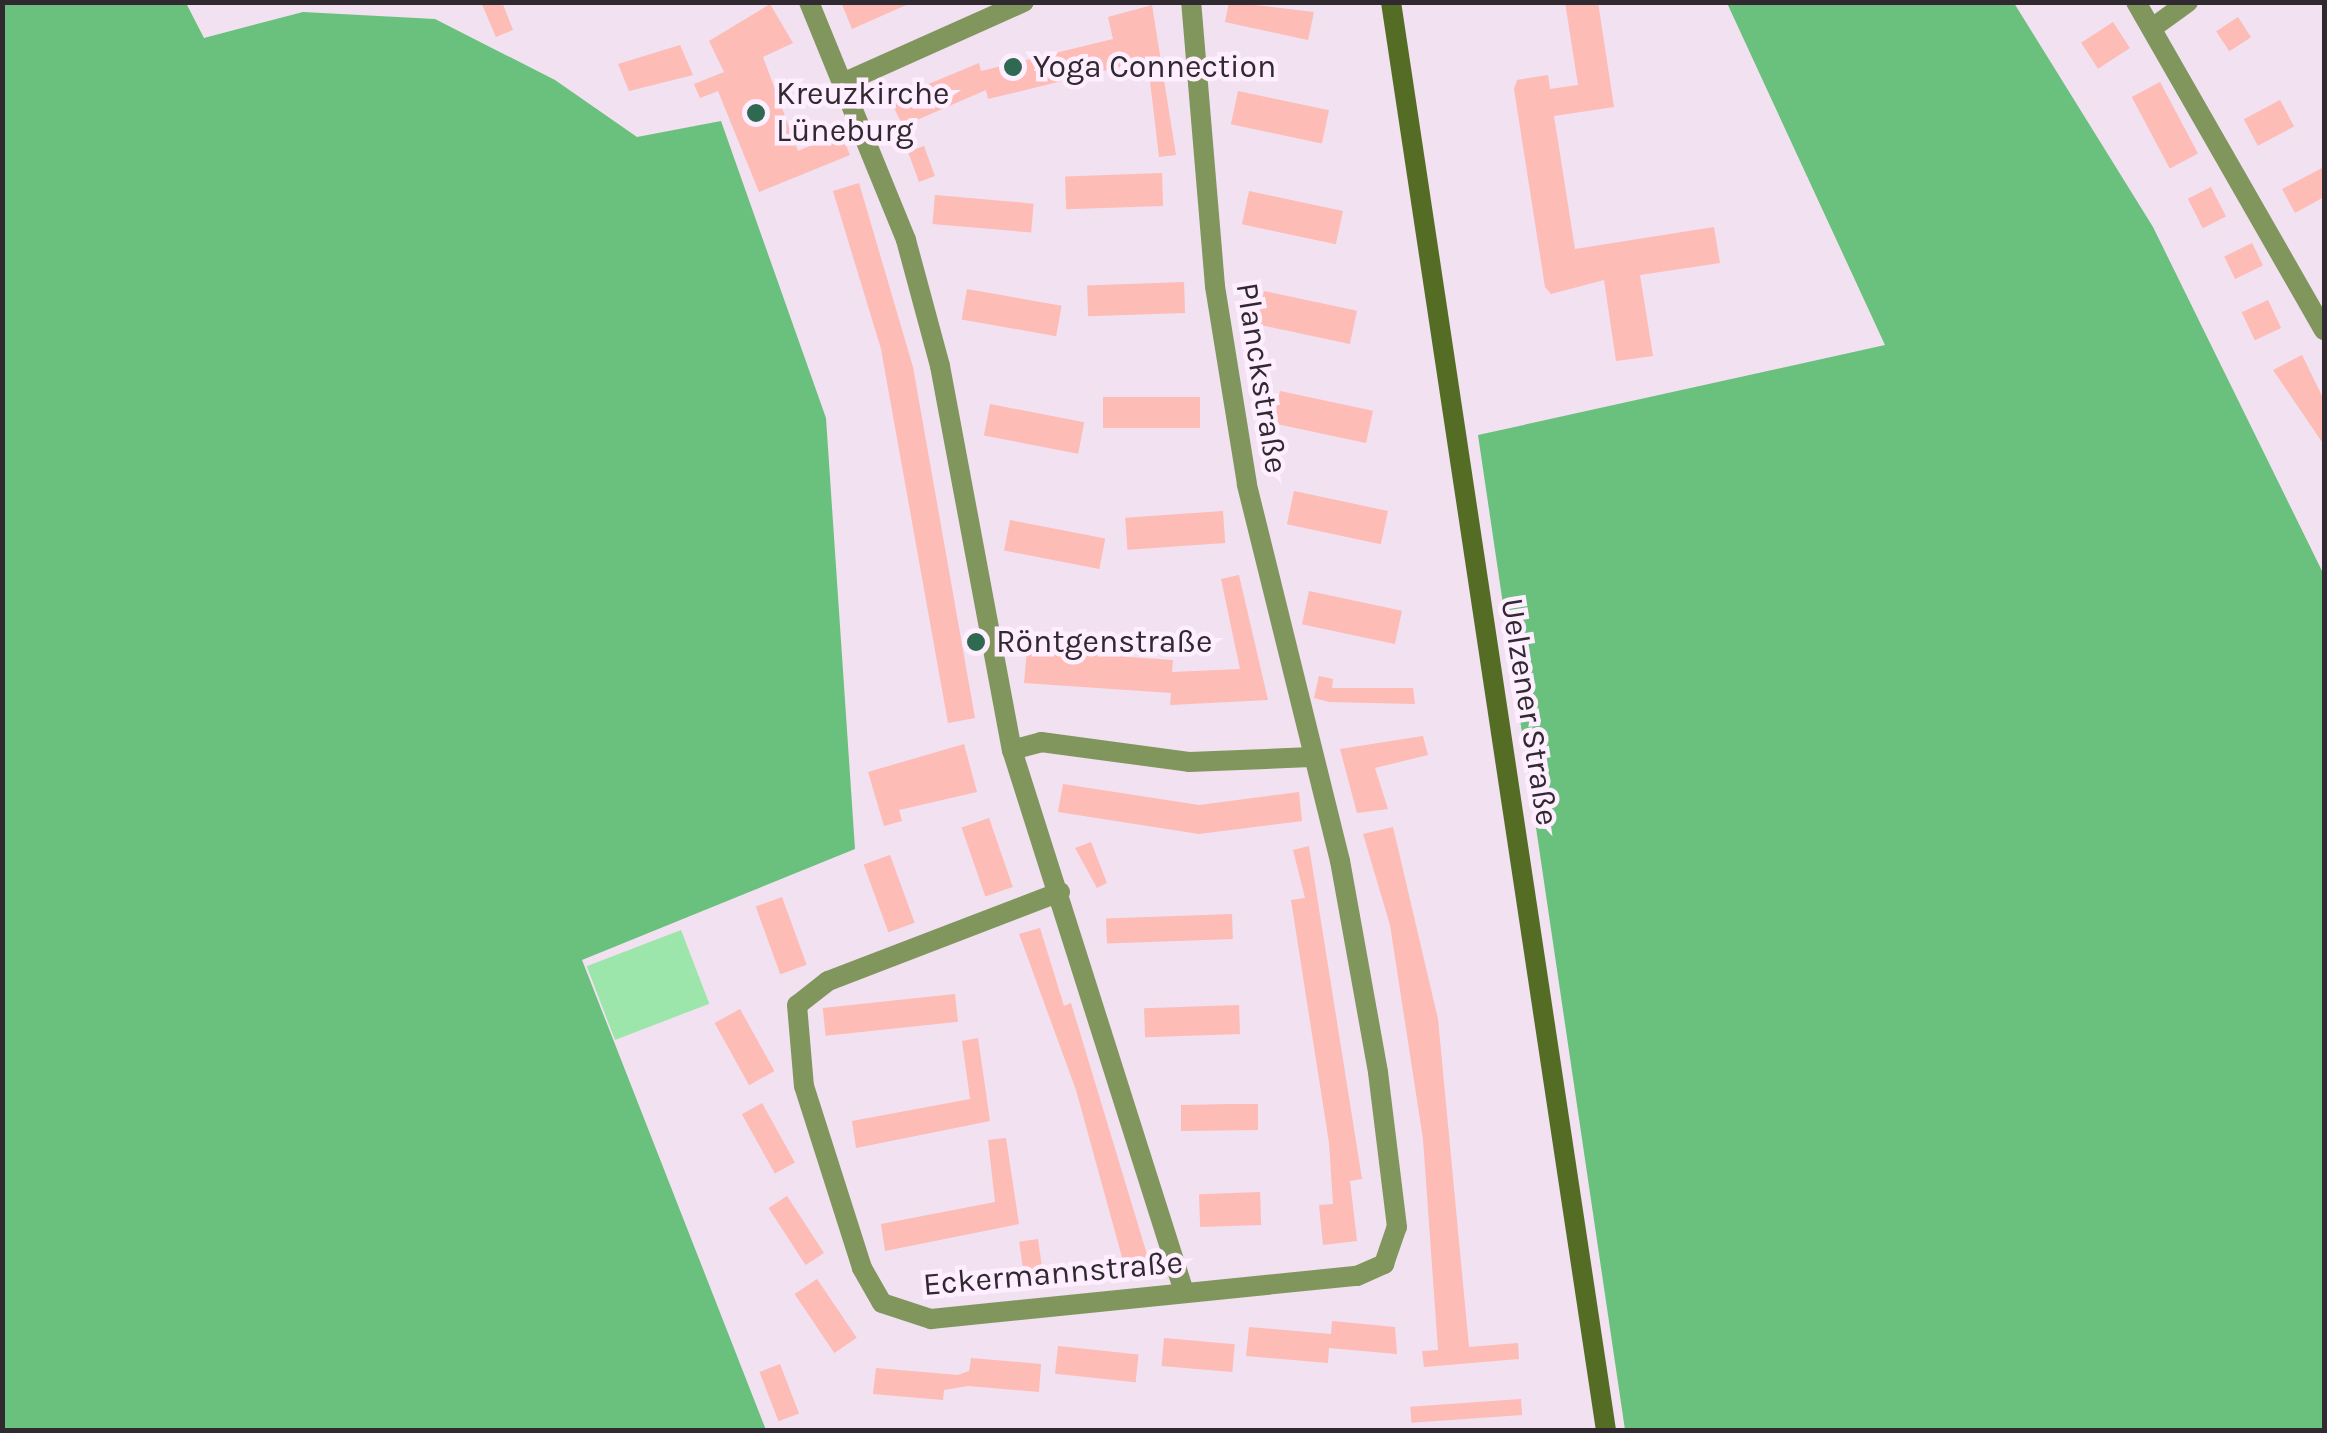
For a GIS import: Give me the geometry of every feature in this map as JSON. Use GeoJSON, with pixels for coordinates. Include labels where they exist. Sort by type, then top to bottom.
{"type":"FeatureCollection","features":[{"type":"Feature","properties":{"kind":"main road","name":"Uelzener Straße"},"geometry":{"type":"LineString","coordinates":[[1391,2],[1606,1430]]}},
{"type":"Feature","properties":{"kind":"street"},"geometry":{"type":"LineString","coordinates":[[809,2],[845,82],[933,333],[1012,750],[1184,1292]]}},
{"type":"Feature","properties":{"kind":"street"},"geometry":{"type":"LineString","coordinates":[[845,82],[1024,2]]}},
{"type":"Feature","properties":{"kind":"street","name":"Planckstraße"},"geometry":{"type":"LineString","coordinates":[[1191,2],[1213,274],[1236,423],[1356,940],[1397,1238]]}},
{"type":"Feature","properties":{"kind":"street"},"geometry":{"type":"LineString","coordinates":[[2136,2],[2155,26],[2324,330]]}},
{"type":"Feature","properties":{"kind":"street"},"geometry":{"type":"LineString","coordinates":[[2155,26],[2188,2]]}},
{"type":"Feature","properties":{"kind":"street"},"geometry":{"type":"LineString","coordinates":[[1012,750],[1041,742],[1189,762],[1311,757]]}},
{"type":"Feature","properties":{"kind":"street","name":"Eckermannstraße"},"geometry":{"type":"LineString","coordinates":[[1060,892],[813,988],[791,1020],[804,1086],[862,1268],[892,1311],[932,1319],[1356,1276],[1384,1264],[1397,1238]]}},
{"type":"Feature","properties":{"kind":"green space"},"geometry":{"type":"Polygon","coordinates":[[[3,2],[186,3],[204,38],[303,12],[435,19],[555,80],[637,137],[721,121],[826,418],[855,849],[582,960],[766,1430],[3,1430],[3,2]]]}},
{"type":"Feature","properties":{"kind":"green space"},"geometry":{"type":"Polygon","coordinates":[[[1727,3],[2014,3],[2153,227],[2324,575],[2324,1430],[1625,1430],[1478,435],[1885,345],[1727,3]]]}},
{"type":"Feature","properties":{"kind":"green space"},"geometry":{"type":"Polygon","coordinates":[[[681,930],[709,1004],[615,1040],[587,966],[681,930]]]}},
{"type":"Feature","properties":{"kind":"building"},"geometry":{"type":"Polygon","coordinates":[[[481,2],[502,2],[513,30],[496,37],[481,2]]]}},
{"type":"Feature","properties":{"kind":"building"},"geometry":{"type":"Polygon","coordinates":[[[841,2],[913,2],[852,29],[841,2]]]}},
{"type":"Feature","properties":{"kind":"building"},"geometry":{"type":"Polygon","coordinates":[[[1229,2],[1314,12],[1308,40],[1225,22],[1229,2]]]}},
{"type":"Feature","properties":{"kind":"building"},"geometry":{"type":"Polygon","coordinates":[[[1565,2],[1598,2],[1614,107],[1554,116],[1575,249],[1714,227],[1720,263],[1640,275],[1653,356],[1616,361],[1604,280],[1551,294],[1545,287],[1514,89],[1517,80],[1548,75],[1550,89],[1578,85],[1565,2]]]}},
{"type":"Feature","properties":{"kind":"building","name":"Kreuzkirche Lüneburg"},"geometry":{"type":"Polygon","coordinates":[[[770,4],[793,43],[763,57],[798,151],[841,133],[850,155],[759,192],[718,91],[700,98],[694,84],[724,72],[709,41],[770,4]]]}},
{"type":"Feature","properties":{"kind":"building"},"geometry":{"type":"Polygon","coordinates":[[[1152,5],[1176,155],[1159,157],[1148,64],[1140,62],[988,99],[986,90],[903,126],[890,100],[979,63],[981,71],[1113,39],[1108,17],[1152,5]]]}},
{"type":"Feature","properties":{"kind":"building"},"geometry":{"type":"Polygon","coordinates":[[[2238,17],[2251,37],[2229,51],[2216,31],[2238,17]]]}},
{"type":"Feature","properties":{"kind":"building"},"geometry":{"type":"Polygon","coordinates":[[[2113,22],[2130,48],[2098,69],[2081,43],[2113,22]]]}},
{"type":"Feature","properties":{"kind":"building"},"geometry":{"type":"Polygon","coordinates":[[[680,45],[693,75],[629,91],[618,64],[680,45]]]}},
{"type":"Feature","properties":{"kind":"building"},"geometry":{"type":"Polygon","coordinates":[[[2160,82],[2198,154],[2170,169],[2132,97],[2160,82]]]}},
{"type":"Feature","properties":{"kind":"building"},"geometry":{"type":"Polygon","coordinates":[[[1238,91],[1329,110],[1322,144],[1231,124],[1238,91]]]}},
{"type":"Feature","properties":{"kind":"building"},"geometry":{"type":"Polygon","coordinates":[[[2280,100],[2294,126],[2258,146],[2244,119],[2280,100]]]}},
{"type":"Feature","properties":{"kind":"building"},"geometry":{"type":"Polygon","coordinates":[[[924,146],[935,176],[919,182],[908,152],[924,146]]]}},
{"type":"Feature","properties":{"kind":"building"},"geometry":{"type":"Polygon","coordinates":[[[2324,167],[2324,197],[2295,213],[2282,189],[2324,167]]]}},
{"type":"Feature","properties":{"kind":"building"},"geometry":{"type":"Polygon","coordinates":[[[1162,173],[1163,206],[1066,209],[1065,176],[1162,173]]]}},
{"type":"Feature","properties":{"kind":"building"},"geometry":{"type":"Polygon","coordinates":[[[859,183],[913,367],[975,718],[948,723],[881,349],[833,191],[859,183]]]}},
{"type":"Feature","properties":{"kind":"building"},"geometry":{"type":"Polygon","coordinates":[[[2211,187],[2226,216],[2203,228],[2188,199],[2211,187]]]}},
{"type":"Feature","properties":{"kind":"building"},"geometry":{"type":"Polygon","coordinates":[[[1249,191],[1343,211],[1336,244],[1242,224],[1249,191]]]}},
{"type":"Feature","properties":{"kind":"building"},"geometry":{"type":"Polygon","coordinates":[[[935,195],[1034,204],[1031,233],[932,224],[935,195]]]}},
{"type":"Feature","properties":{"kind":"building"},"geometry":{"type":"Polygon","coordinates":[[[2252,243],[2263,265],[2235,279],[2224,257],[2252,243]]]}},
{"type":"Feature","properties":{"kind":"building"},"geometry":{"type":"Polygon","coordinates":[[[1184,282],[1185,313],[1088,316],[1087,285],[1184,282]]]}},
{"type":"Feature","properties":{"kind":"building"},"geometry":{"type":"Polygon","coordinates":[[[967,289],[1062,306],[1056,336],[962,320],[967,289]]]}},
{"type":"Feature","properties":{"kind":"building"},"geometry":{"type":"Polygon","coordinates":[[[1264,291],[1357,311],[1350,344],[1257,324],[1264,291]]]}},
{"type":"Feature","properties":{"kind":"building"},"geometry":{"type":"Polygon","coordinates":[[[2268,300],[2281,328],[2255,340],[2242,312],[2268,300]]]}},
{"type":"Feature","properties":{"kind":"building"},"geometry":{"type":"Polygon","coordinates":[[[2302,355],[2324,400],[2324,445],[2273,370],[2302,355]]]}},
{"type":"Feature","properties":{"kind":"building"},"geometry":{"type":"Polygon","coordinates":[[[1280,391],[1373,411],[1366,443],[1273,423],[1280,391]]]}},
{"type":"Feature","properties":{"kind":"building"},"geometry":{"type":"Polygon","coordinates":[[[1103,397],[1200,397],[1200,428],[1103,428],[1103,397]]]}},
{"type":"Feature","properties":{"kind":"building"},"geometry":{"type":"Polygon","coordinates":[[[990,404],[1084,422],[1078,454],[984,435],[990,404]]]}},
{"type":"Feature","properties":{"kind":"building"},"geometry":{"type":"Polygon","coordinates":[[[1294,491],[1388,511],[1381,544],[1287,524],[1294,491]]]}},
{"type":"Feature","properties":{"kind":"building"},"geometry":{"type":"Polygon","coordinates":[[[1223,511],[1225,543],[1127,550],[1125,518],[1223,511]]]}},
{"type":"Feature","properties":{"kind":"building"},"geometry":{"type":"Polygon","coordinates":[[[1010,520],[1105,539],[1099,569],[1004,550],[1010,520]]]}},
{"type":"Feature","properties":{"kind":"building"},"geometry":{"type":"Polygon","coordinates":[[[1239,575],[1268,700],[1170,705],[1171,693],[1024,683],[1027,650],[1173,660],[1172,672],[1240,669],[1221,579],[1239,575]]]}},
{"type":"Feature","properties":{"kind":"building"},"geometry":{"type":"Polygon","coordinates":[[[1309,591],[1402,611],[1395,644],[1302,624],[1309,591]]]}},
{"type":"Feature","properties":{"kind":"building"},"geometry":{"type":"Polygon","coordinates":[[[1319,676],[1333,679],[1332,688],[1413,688],[1415,704],[1329,702],[1314,698],[1319,676]]]}},
{"type":"Feature","properties":{"kind":"building"},"geometry":{"type":"Polygon","coordinates":[[[1423,736],[1428,755],[1375,768],[1388,809],[1357,813],[1340,749],[1423,736]]]}},
{"type":"Feature","properties":{"kind":"building"},"geometry":{"type":"Polygon","coordinates":[[[964,744],[977,792],[899,810],[902,821],[884,826],[868,772],[964,744]]]}},
{"type":"Feature","properties":{"kind":"building"},"geometry":{"type":"Polygon","coordinates":[[[1063,784],[1199,805],[1299,792],[1302,821],[1199,834],[1058,812],[1063,784]]]}},
{"type":"Feature","properties":{"kind":"building"},"geometry":{"type":"Polygon","coordinates":[[[989,818],[1013,887],[985,896],[962,827],[989,818]]]}},
{"type":"Feature","properties":{"kind":"building"},"geometry":{"type":"Polygon","coordinates":[[[1393,827],[1438,1019],[1469,1347],[1518,1343],[1519,1359],[1424,1367],[1422,1351],[1438,1350],[1423,1139],[1390,925],[1363,834],[1393,827]]]}},
{"type":"Feature","properties":{"kind":"building"},"geometry":{"type":"Polygon","coordinates":[[[1091,842],[1107,883],[1097,888],[1075,848],[1091,842]]]}},
{"type":"Feature","properties":{"kind":"building"},"geometry":{"type":"Polygon","coordinates":[[[1309,846],[1362,1179],[1350,1181],[1357,1241],[1323,1245],[1319,1205],[1333,1204],[1329,1143],[1291,900],[1305,898],[1293,850],[1309,846]]]}},
{"type":"Feature","properties":{"kind":"building"},"geometry":{"type":"Polygon","coordinates":[[[890,855],[915,923],[888,932],[864,865],[890,855]]]}},
{"type":"Feature","properties":{"kind":"building"},"geometry":{"type":"Polygon","coordinates":[[[782,897],[807,965],[780,974],[756,907],[782,897]]]}},
{"type":"Feature","properties":{"kind":"building"},"geometry":{"type":"Polygon","coordinates":[[[1232,914],[1233,939],[1107,943],[1106,918],[1232,914]]]}},
{"type":"Feature","properties":{"kind":"building"},"geometry":{"type":"Polygon","coordinates":[[[1040,928],[1064,1006],[1071,1003],[1149,1261],[1125,1268],[1076,1090],[1019,934],[1040,928]]]}},
{"type":"Feature","properties":{"kind":"building"},"geometry":{"type":"Polygon","coordinates":[[[955,994],[958,1022],[826,1036],[823,1008],[955,994]]]}},
{"type":"Feature","properties":{"kind":"building"},"geometry":{"type":"Polygon","coordinates":[[[1239,1005],[1240,1034],[1145,1037],[1144,1008],[1239,1005]]]}},
{"type":"Feature","properties":{"kind":"building"},"geometry":{"type":"Polygon","coordinates":[[[740,1009],[774,1071],[749,1085],[715,1023],[740,1009]]]}},
{"type":"Feature","properties":{"kind":"building"},"geometry":{"type":"Polygon","coordinates":[[[978,1038],[990,1121],[856,1148],[852,1121],[970,1099],[962,1041],[978,1038]]]}},
{"type":"Feature","properties":{"kind":"building"},"geometry":{"type":"Polygon","coordinates":[[[762,1103],[795,1162],[775,1174],[742,1114],[762,1103]]]}},
{"type":"Feature","properties":{"kind":"building"},"geometry":{"type":"Polygon","coordinates":[[[1258,1104],[1258,1130],[1181,1131],[1181,1105],[1258,1104]]]}},
{"type":"Feature","properties":{"kind":"building"},"geometry":{"type":"Polygon","coordinates":[[[1006,1138],[1019,1224],[885,1251],[881,1224],[995,1202],[988,1140],[1006,1138]]]}},
{"type":"Feature","properties":{"kind":"building"},"geometry":{"type":"Polygon","coordinates":[[[1260,1192],[1261,1225],[1200,1227],[1199,1194],[1260,1192]]]}},
{"type":"Feature","properties":{"kind":"building"},"geometry":{"type":"Polygon","coordinates":[[[787,1196],[824,1253],[806,1265],[769,1208],[787,1196]]]}},
{"type":"Feature","properties":{"kind":"building"},"geometry":{"type":"Polygon","coordinates":[[[1038,1239],[1044,1281],[1025,1283],[1019,1242],[1038,1239]]]}},
{"type":"Feature","properties":{"kind":"building"},"geometry":{"type":"Polygon","coordinates":[[[817,1279],[857,1338],[834,1353],[795,1294],[817,1279]]]}},
{"type":"Feature","properties":{"kind":"building"},"geometry":{"type":"Polygon","coordinates":[[[1332,1321],[1395,1327],[1397,1354],[1329,1348],[1328,1363],[1246,1356],[1249,1327],[1331,1334],[1332,1321]]]}},
{"type":"Feature","properties":{"kind":"building"},"geometry":{"type":"Polygon","coordinates":[[[1164,1338],[1235,1344],[1232,1372],[1162,1366],[1164,1338]]]}},
{"type":"Feature","properties":{"kind":"building"},"geometry":{"type":"Polygon","coordinates":[[[1058,1346],[1139,1354],[1136,1382],[1055,1374],[1058,1346]]]}},
{"type":"Feature","properties":{"kind":"building"},"geometry":{"type":"Polygon","coordinates":[[[971,1358],[1041,1364],[1039,1392],[968,1386],[944,1390],[943,1400],[873,1394],[876,1368],[958,1375],[969,1371],[971,1358]]]}},
{"type":"Feature","properties":{"kind":"building"},"geometry":{"type":"Polygon","coordinates":[[[780,1364],[799,1413],[778,1421],[759,1372],[780,1364]]]}},
{"type":"Feature","properties":{"kind":"building"},"geometry":{"type":"Polygon","coordinates":[[[1521,1399],[1522,1415],[1411,1423],[1410,1407],[1521,1399]]]}},
{"type":"Feature","properties":{"kind":"place","name":"Yoga Connection"},"geometry":{"type":"Point","coordinates":[1013,67]}},
{"type":"Feature","properties":{"kind":"place","name":"Kreuzkirche Lüneburg"},"geometry":{"type":"Point","coordinates":[756,113]}},
{"type":"Feature","properties":{"kind":"place","name":"Röntgenstraße"},"geometry":{"type":"Point","coordinates":[976,642]}}]}
